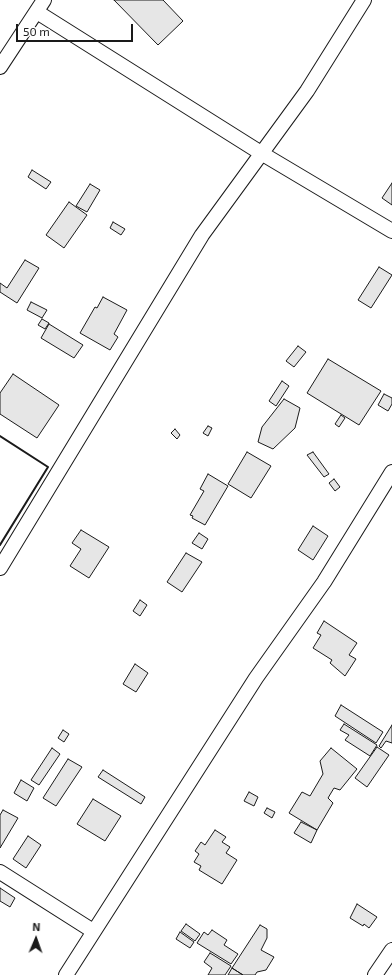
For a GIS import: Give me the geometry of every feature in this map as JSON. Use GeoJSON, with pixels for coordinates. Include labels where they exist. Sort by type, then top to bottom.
{"type":"FeatureCollection","features":[{"type":"Feature","properties":{"kind":"street"},"geometry":{"type":"LineString","coordinates":[[0,568],[202,235],[307,91],[364,0]]}},
{"type":"Feature","properties":{"kind":"street"},"geometry":{"type":"LineString","coordinates":[[0,67],[40,6],[261,153],[392,231]]}},
{"type":"Feature","properties":{"kind":"street"},"geometry":{"type":"LineString","coordinates":[[66,975],[256,678],[324,582],[392,472]]}},
{"type":"Feature","properties":{"kind":"street"},"geometry":{"type":"LineString","coordinates":[[0,872],[93,931]]}},
{"type":"Feature","properties":{"kind":"street"},"geometry":{"type":"LineString","coordinates":[[375,975],[392,950]]}},
{"type":"Feature","properties":{"kind":"building"},"geometry":{"type":"Polygon","coordinates":[[[114,0],[163,0],[183,21],[158,45],[114,0]]]}},
{"type":"Feature","properties":{"kind":"building"},"geometry":{"type":"Polygon","coordinates":[[[32,170],[51,182],[46,189],[28,177],[32,170]]]}},
{"type":"Feature","properties":{"kind":"building"},"geometry":{"type":"Polygon","coordinates":[[[392,183],[392,205],[382,198],[392,183]]]}},
{"type":"Feature","properties":{"kind":"building"},"geometry":{"type":"Polygon","coordinates":[[[90,184],[100,190],[87,212],[76,206],[90,184]]]}},
{"type":"Feature","properties":{"kind":"building"},"geometry":{"type":"Polygon","coordinates":[[[69,202],[87,215],[64,248],[46,235],[69,202]]]}},
{"type":"Feature","properties":{"kind":"building"},"geometry":{"type":"Polygon","coordinates":[[[113,222],[125,229],[121,235],[110,228],[113,222]]]}},
{"type":"Feature","properties":{"kind":"building"},"geometry":{"type":"Polygon","coordinates":[[[25,260],[39,268],[17,303],[0,292],[0,283],[7,288],[25,260]]]}},
{"type":"Feature","properties":{"kind":"building"},"geometry":{"type":"Polygon","coordinates":[[[379,267],[392,275],[371,308],[358,300],[379,267]]]}},
{"type":"Feature","properties":{"kind":"building"},"geometry":{"type":"Polygon","coordinates":[[[103,297],[127,310],[114,334],[118,337],[110,350],[80,333],[95,307],[97,308],[103,297]]]}},
{"type":"Feature","properties":{"kind":"building"},"geometry":{"type":"Polygon","coordinates":[[[31,302],[47,310],[42,318],[27,310],[31,302]]]}},
{"type":"Feature","properties":{"kind":"building"},"geometry":{"type":"Polygon","coordinates":[[[42,319],[49,323],[45,329],[38,325],[42,319]]]}},
{"type":"Feature","properties":{"kind":"building"},"geometry":{"type":"Polygon","coordinates":[[[49,324],[83,345],[74,358],[41,338],[49,324]]]}},
{"type":"Feature","properties":{"kind":"building"},"geometry":{"type":"Polygon","coordinates":[[[298,346],[306,352],[294,367],[286,361],[298,346]]]}},
{"type":"Feature","properties":{"kind":"building"},"geometry":{"type":"Polygon","coordinates":[[[328,359],[381,391],[359,425],[307,393],[328,359]]]}},
{"type":"Feature","properties":{"kind":"building"},"geometry":{"type":"Polygon","coordinates":[[[13,374],[59,405],[37,438],[0,414],[0,393],[13,374]]]}},
{"type":"Feature","properties":{"kind":"building"},"geometry":{"type":"Polygon","coordinates":[[[282,381],[289,386],[276,406],[269,401],[282,381]]]}},
{"type":"Feature","properties":{"kind":"building"},"geometry":{"type":"Polygon","coordinates":[[[384,394],[392,398],[392,404],[388,411],[378,405],[384,394]]]}},
{"type":"Feature","properties":{"kind":"building"},"geometry":{"type":"Polygon","coordinates":[[[284,399],[300,408],[295,428],[273,449],[258,442],[262,427],[284,399]]]}},
{"type":"Feature","properties":{"kind":"building"},"geometry":{"type":"Polygon","coordinates":[[[341,415],[345,418],[339,427],[335,424],[341,415]]]}},
{"type":"Feature","properties":{"kind":"building"},"geometry":{"type":"Polygon","coordinates":[[[208,426],[212,428],[208,436],[203,433],[208,426]]]}},
{"type":"Feature","properties":{"kind":"building"},"geometry":{"type":"Polygon","coordinates":[[[175,429],[180,435],[177,439],[171,433],[175,429]]]}},
{"type":"Feature","properties":{"kind":"building"},"geometry":{"type":"Polygon","coordinates":[[[247,452],[271,466],[251,498],[228,484],[247,452]]]}},
{"type":"Feature","properties":{"kind":"building"},"geometry":{"type":"Polygon","coordinates":[[[313,452],[329,474],[324,477],[307,455],[313,452]]]}},
{"type":"Feature","properties":{"kind":"building"},"geometry":{"type":"Polygon","coordinates":[[[208,474],[228,486],[205,525],[192,518],[193,516],[190,515],[204,491],[200,489],[208,474]]]}},
{"type":"Feature","properties":{"kind":"building"},"geometry":{"type":"Polygon","coordinates":[[[334,479],[340,487],[335,491],[329,483],[334,479]]]}},
{"type":"Feature","properties":{"kind":"building"},"geometry":{"type":"Polygon","coordinates":[[[313,526],[328,536],[313,560],[298,550],[313,526]]]}},
{"type":"Feature","properties":{"kind":"building"},"geometry":{"type":"Polygon","coordinates":[[[81,530],[109,547],[89,578],[70,566],[81,549],[72,543],[81,530]]]}},
{"type":"Feature","properties":{"kind":"building"},"geometry":{"type":"Polygon","coordinates":[[[199,533],[208,539],[202,549],[192,543],[199,533]]]}},
{"type":"Feature","properties":{"kind":"building"},"geometry":{"type":"Polygon","coordinates":[[[186,553],[202,562],[182,592],[167,582],[186,553]]]}},
{"type":"Feature","properties":{"kind":"building"},"geometry":{"type":"Polygon","coordinates":[[[140,600],[147,605],[140,616],[133,611],[140,600]]]}},
{"type":"Feature","properties":{"kind":"building"},"geometry":{"type":"Polygon","coordinates":[[[324,621],[357,643],[349,655],[356,659],[345,676],[330,663],[332,660],[313,648],[321,635],[317,633],[324,621]]]}},
{"type":"Feature","properties":{"kind":"building"},"geometry":{"type":"Polygon","coordinates":[[[135,664],[148,673],[136,692],[123,684],[135,664]]]}},
{"type":"Feature","properties":{"kind":"building"},"geometry":{"type":"Polygon","coordinates":[[[341,705],[383,732],[376,743],[335,716],[341,705]]]}},
{"type":"Feature","properties":{"kind":"building"},"geometry":{"type":"Polygon","coordinates":[[[344,724],[377,745],[370,756],[345,740],[349,735],[340,730],[344,724]]]}},
{"type":"Feature","properties":{"kind":"building"},"geometry":{"type":"Polygon","coordinates":[[[392,725],[392,743],[386,741],[381,748],[379,746],[392,725]]]}},
{"type":"Feature","properties":{"kind":"building"},"geometry":{"type":"Polygon","coordinates":[[[63,730],[69,734],[64,742],[58,738],[63,730]]]}},
{"type":"Feature","properties":{"kind":"building"},"geometry":{"type":"Polygon","coordinates":[[[377,747],[389,755],[367,787],[355,778],[377,747]]]}},
{"type":"Feature","properties":{"kind":"building"},"geometry":{"type":"Polygon","coordinates":[[[52,748],[60,754],[39,785],[31,780],[52,748]]]}},
{"type":"Feature","properties":{"kind":"building"},"geometry":{"type":"Polygon","coordinates":[[[331,748],[357,769],[340,790],[334,788],[328,798],[333,803],[317,830],[289,813],[302,792],[310,796],[323,774],[320,761],[331,748]]]}},
{"type":"Feature","properties":{"kind":"building"},"geometry":{"type":"Polygon","coordinates":[[[68,759],[82,767],[56,806],[43,798],[68,759]]]}},
{"type":"Feature","properties":{"kind":"building"},"geometry":{"type":"Polygon","coordinates":[[[103,770],[145,797],[141,804],[98,777],[103,770]]]}},
{"type":"Feature","properties":{"kind":"building"},"geometry":{"type":"Polygon","coordinates":[[[21,780],[34,788],[27,801],[14,793],[21,780]]]}},
{"type":"Feature","properties":{"kind":"building"},"geometry":{"type":"Polygon","coordinates":[[[249,792],[258,797],[254,806],[244,801],[249,792]]]}},
{"type":"Feature","properties":{"kind":"building"},"geometry":{"type":"Polygon","coordinates":[[[93,799],[121,816],[105,841],[77,824],[93,799]]]}},
{"type":"Feature","properties":{"kind":"building"},"geometry":{"type":"Polygon","coordinates":[[[267,808],[275,812],[272,818],[264,813],[267,808]]]}},
{"type":"Feature","properties":{"kind":"building"},"geometry":{"type":"Polygon","coordinates":[[[3,810],[18,818],[0,848],[0,815],[3,810]]]}},
{"type":"Feature","properties":{"kind":"building"},"geometry":{"type":"Polygon","coordinates":[[[301,822],[317,830],[311,843],[294,833],[301,822]]]}},
{"type":"Feature","properties":{"kind":"building"},"geometry":{"type":"Polygon","coordinates":[[[215,830],[226,837],[222,842],[230,847],[226,853],[237,860],[222,884],[199,870],[201,866],[194,862],[199,854],[195,851],[201,842],[205,845],[215,830]]]}},
{"type":"Feature","properties":{"kind":"building"},"geometry":{"type":"Polygon","coordinates":[[[28,836],[41,845],[26,868],[13,859],[28,836]]]}},
{"type":"Feature","properties":{"kind":"building"},"geometry":{"type":"Polygon","coordinates":[[[0,888],[15,898],[10,907],[0,901],[0,888]]]}},
{"type":"Feature","properties":{"kind":"building"},"geometry":{"type":"Polygon","coordinates":[[[357,904],[377,917],[369,928],[364,924],[363,926],[350,918],[357,904]]]}},
{"type":"Feature","properties":{"kind":"building"},"geometry":{"type":"Polygon","coordinates":[[[186,924],[200,934],[195,941],[181,931],[186,924]]]}},
{"type":"Feature","properties":{"kind":"building"},"geometry":{"type":"Polygon","coordinates":[[[260,925],[267,929],[267,938],[261,950],[274,957],[266,970],[257,972],[255,975],[243,975],[232,968],[260,925]]]}},
{"type":"Feature","properties":{"kind":"building"},"geometry":{"type":"Polygon","coordinates":[[[212,930],[227,940],[224,945],[238,954],[231,964],[197,943],[204,932],[208,935],[212,930]]]}},
{"type":"Feature","properties":{"kind":"building"},"geometry":{"type":"Polygon","coordinates":[[[180,932],[194,942],[190,948],[176,939],[180,932]]]}},
{"type":"Feature","properties":{"kind":"building"},"geometry":{"type":"Polygon","coordinates":[[[210,953],[231,966],[225,975],[208,975],[212,968],[204,962],[210,953]]]}},
{"type":"Feature","properties":{"kind":"building"},"geometry":{"type":"Polygon","coordinates":[[[232,968],[243,975],[228,975],[232,968]]]}},
{"type":"Feature","properties":{"kind":"wall"},"geometry":{"type":"LineString","coordinates":[[0,436],[48,467],[0,545]]}}]}
